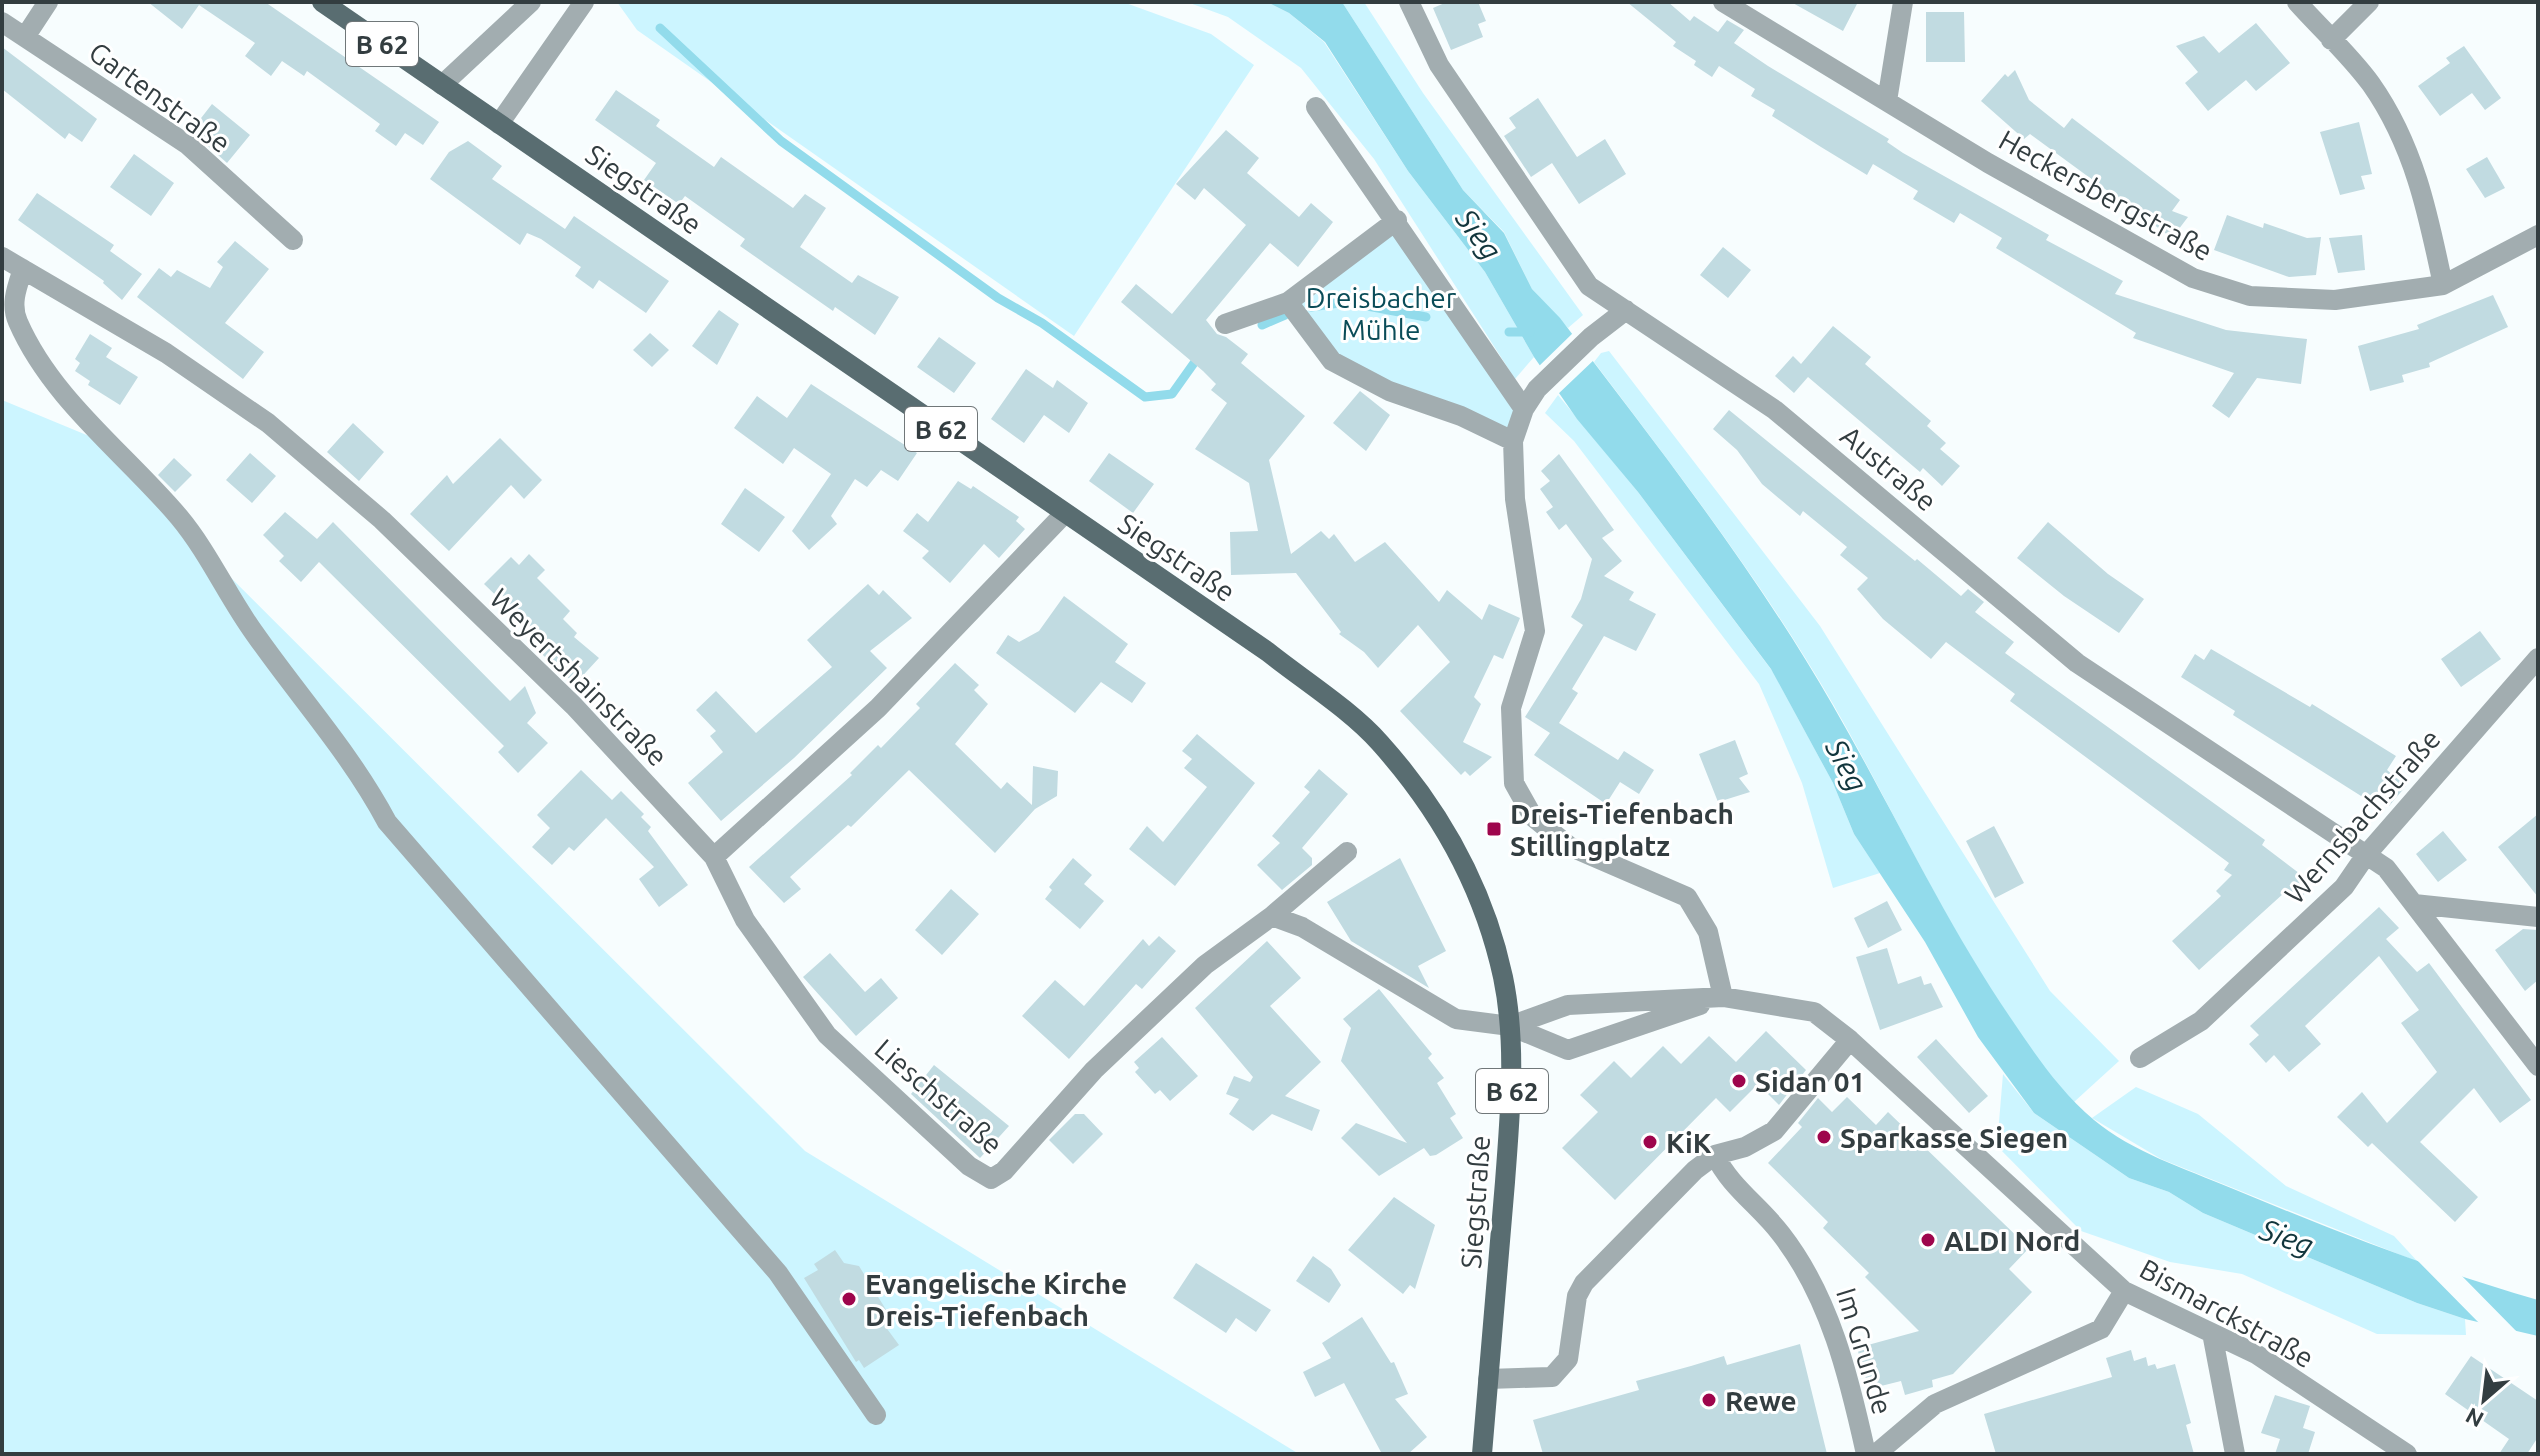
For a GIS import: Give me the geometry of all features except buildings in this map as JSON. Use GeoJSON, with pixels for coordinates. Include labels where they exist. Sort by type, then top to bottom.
{"type":"FeatureCollection","features":[{"type":"Feature","properties":{"kind":"main road","name":"Siegstraße"},"geometry":{"type":"LineString","coordinates":[[322,2],[1268,652],[1378,741],[1421,793],[1452,839],[1485,912],[1503,977],[1510,1026],[1512,1092],[1482,1454]]}},
{"type":"Feature","properties":{"kind":"street"},"geometry":{"type":"LineString","coordinates":[[25,37],[48,2]]}},
{"type":"Feature","properties":{"kind":"street"},"geometry":{"type":"LineString","coordinates":[[442,85],[531,2]]}},
{"type":"Feature","properties":{"kind":"street"},"geometry":{"type":"LineString","coordinates":[[499,124],[584,2]]}},
{"type":"Feature","properties":{"kind":"street","name":"Austraße"},"geometry":{"type":"LineString","coordinates":[[1409,2],[1439,65],[1589,286],[1775,410],[2077,663],[2386,868],[2538,1066]]}},
{"type":"Feature","properties":{"kind":"street","name":"Heckersbergstraße"},"geometry":{"type":"LineString","coordinates":[[1723,2],[1988,163],[2193,278],[2250,296],[2335,300],[2443,285],[2538,235]]}},
{"type":"Feature","properties":{"kind":"street"},"geometry":{"type":"LineString","coordinates":[[1887,101],[1903,2]]}},
{"type":"Feature","properties":{"kind":"street"},"geometry":{"type":"LineString","coordinates":[[2297,2],[2370,83],[2407,147],[2425,199],[2443,285]]}},
{"type":"Feature","properties":{"kind":"street"},"geometry":{"type":"LineString","coordinates":[[2331,40],[2369,2]]}},
{"type":"Feature","properties":{"kind":"street","name":"Gartenstraße"},"geometry":{"type":"LineString","coordinates":[[2,22],[188,145],[293,240]]}},
{"type":"Feature","properties":{"kind":"street"},"geometry":{"type":"LineString","coordinates":[[1316,107],[1397,220],[1524,409]]}},
{"type":"Feature","properties":{"kind":"street"},"geometry":{"type":"LineString","coordinates":[[1225,324],[1288,302],[1397,220]]}},
{"type":"Feature","properties":{"kind":"street","name":"Weyertshainstraße"},"geometry":{"type":"LineString","coordinates":[[2,257],[166,353],[268,423],[382,520],[574,706],[714,857]]}},
{"type":"Feature","properties":{"kind":"street"},"geometry":{"type":"LineString","coordinates":[[23,269],[14,297],[17,319],[43,363],[94,429],[180,518],[255,634],[370,790],[387,822],[778,1273],[876,1415]]}},
{"type":"Feature","properties":{"kind":"street"},"geometry":{"type":"LineString","coordinates":[[1288,302],[1332,361],[1389,391],[1461,416],[1513,441]]}},
{"type":"Feature","properties":{"kind":"street"},"geometry":{"type":"LineString","coordinates":[[1626,310],[1591,337],[1537,389],[1524,409],[1513,441],[1515,499],[1535,631],[1511,708],[1514,783],[1533,817],[1569,846],[1687,897],[1708,932],[1723,997]]}},
{"type":"Feature","properties":{"kind":"street"},"geometry":{"type":"LineString","coordinates":[[714,857],[878,708],[1064,514]]}},
{"type":"Feature","properties":{"kind":"street","name":"Wernsbachstraße"},"geometry":{"type":"LineString","coordinates":[[2140,1058],[2201,1021],[2344,887],[2366,855],[2538,658]]}},
{"type":"Feature","properties":{"kind":"street","name":"Lieschstraße"},"geometry":{"type":"LineString","coordinates":[[714,857],[745,920],[827,1035],[969,1166],[991,1179],[1004,1171],[1094,1070],[1205,965],[1272,916],[1347,852]]}},
{"type":"Feature","properties":{"kind":"street"},"geometry":{"type":"LineString","coordinates":[[2414,904],[2538,917]]}},
{"type":"Feature","properties":{"kind":"street"},"geometry":{"type":"LineString","coordinates":[[1272,916],[1302,927],[1456,1019],[1510,1026]]}},
{"type":"Feature","properties":{"kind":"street","name":"Bismarckstraße"},"geometry":{"type":"LineString","coordinates":[[1510,1026],[1568,1050],[1723,997]]}},
{"type":"Feature","properties":{"kind":"street","name":"Bismarckstraße"},"geometry":{"type":"LineString","coordinates":[[1510,1026],[1568,1005],[1723,997],[1814,1012],[1850,1040],[2124,1291],[2256,1354],[2407,1454]]}},
{"type":"Feature","properties":{"kind":"street"},"geometry":{"type":"LineString","coordinates":[[1488,1379],[1552,1377],[1568,1359],[1577,1296],[1584,1283],[1695,1170],[1715,1155],[1745,1147],[1774,1131],[1850,1040]]}},
{"type":"Feature","properties":{"kind":"street","name":"Im Grunde"},"geometry":{"type":"LineString","coordinates":[[1715,1155],[1724,1175],[1780,1232],[1814,1281],[1855,1401],[1866,1454]]}},
{"type":"Feature","properties":{"kind":"street"},"geometry":{"type":"LineString","coordinates":[[1876,1454],[1935,1404],[2101,1329],[2124,1291]]}},
{"type":"Feature","properties":{"kind":"street"},"geometry":{"type":"LineString","coordinates":[[2212,1333],[2235,1454]]}},
{"type":"Feature","properties":{"kind":"green space"},"geometry":{"type":"Polygon","coordinates":[[[617,2],[1123,2],[1211,34],[1254,65],[1074,336],[637,30],[617,2]]]}},
{"type":"Feature","properties":{"kind":"green space"},"geometry":{"type":"Polygon","coordinates":[[[1187,2],[1267,2],[1289,13],[1324,42],[1408,171],[1485,272],[1534,357],[1515,379],[1374,159],[1301,68],[1228,17],[1187,2]]]}},
{"type":"Feature","properties":{"kind":"green space"},"geometry":{"type":"Polygon","coordinates":[[[1342,2],[1364,2],[1423,93],[1583,315],[1568,328],[1532,289],[1504,232],[1463,190],[1342,2]]]}},
{"type":"Feature","properties":{"kind":"green space","name":"Dreisbacher Mühle"},"geometry":{"type":"Polygon","coordinates":[[[1397,220],[1524,409],[1513,441],[1332,361],[1288,302],[1397,220]]]}},
{"type":"Feature","properties":{"kind":"green space"},"geometry":{"type":"Polygon","coordinates":[[[1609,351],[1820,626],[2050,991],[2119,1061],[2074,1102],[2039,1060],[1984,977],[1833,704],[1778,615],[1719,529],[1594,362],[1601,353],[1609,351]]]}},
{"type":"Feature","properties":{"kind":"green space"},"geometry":{"type":"Polygon","coordinates":[[[1558,395],[1638,492],[1773,672],[1833,783],[1854,834],[1880,873],[1833,888],[1802,783],[1759,684],[1574,441],[1545,413],[1558,395]]]}},
{"type":"Feature","properties":{"kind":"green space"},"geometry":{"type":"Polygon","coordinates":[[[2,400],[89,436],[805,1151],[1299,1454],[2,1454],[2,400]]]}},
{"type":"Feature","properties":{"kind":"green space"},"geometry":{"type":"Polygon","coordinates":[[[2003,1074],[2034,1113],[2129,1178],[2169,1192],[2203,1213],[2417,1303],[2465,1319],[2466,1335],[2377,1334],[2242,1274],[2170,1262],[2081,1231],[1997,1146],[2003,1074]]]}},
{"type":"Feature","properties":{"kind":"green space"},"geometry":{"type":"Polygon","coordinates":[[[2136,1087],[2198,1114],[2286,1186],[2394,1236],[2418,1262],[2161,1159],[2092,1118],[2136,1087]]]}},
{"type":"Feature","properties":{"kind":"water","name":"Sieg"},"geometry":{"type":"Polygon","coordinates":[[[1267,2],[1342,2],[1463,190],[1504,233],[1532,289],[1560,318],[1702,506],[1770,603],[1832,704],[1987,982],[2040,1060],[2070,1097],[2109,1131],[2160,1159],[2383,1248],[2538,1300],[2538,1336],[2465,1319],[2417,1303],[2203,1213],[2169,1192],[2129,1178],[2034,1113],[1978,1037],[1925,942],[1854,834],[1833,783],[1771,669],[1638,492],[1577,419],[1534,357],[1485,272],[1408,171],[1325,42],[1289,13],[1267,2]]]}},
{"type":"Feature","properties":{"kind":"pier"},"geometry":{"type":"Polygon","coordinates":[[[1575,331],[1596,358],[1556,396],[1537,368],[1575,331]]]}},
{"type":"Feature","properties":{"kind":"pier"},"geometry":{"type":"Polygon","coordinates":[[[2414,1257],[2459,1273],[2521,1336],[2483,1327],[2414,1257]]]}},
{"type":"Feature","properties":{"kind":"waterway"},"geometry":{"type":"LineString","coordinates":[[660,28],[781,141],[998,298],[1042,323],[1145,397],[1172,394],[1199,356]]}},
{"type":"Feature","properties":{"kind":"waterway"},"geometry":{"type":"LineString","coordinates":[[1311,307],[1346,302],[1426,317]]}},
{"type":"Feature","properties":{"kind":"waterway"},"geometry":{"type":"LineString","coordinates":[[1262,325],[1285,315]]}},
{"type":"Feature","properties":{"kind":"waterway"},"geometry":{"type":"LineString","coordinates":[[1509,332],[1530,332]]}},
{"type":"Feature","properties":{"kind":"place","name":"Dreis-Tiefenbach Stillingplatz"},"geometry":{"type":"Point","coordinates":[1494,829]}},
{"type":"Feature","properties":{"kind":"place","name":"Sidan 01"},"geometry":{"type":"Point","coordinates":[1739,1081]}},
{"type":"Feature","properties":{"kind":"place","name":"Sparkasse Siegen"},"geometry":{"type":"Point","coordinates":[1824,1137]}},
{"type":"Feature","properties":{"kind":"place","name":"KiK"},"geometry":{"type":"Point","coordinates":[1650,1142]}},
{"type":"Feature","properties":{"kind":"place","name":"ALDI Nord"},"geometry":{"type":"Point","coordinates":[1928,1240]}},
{"type":"Feature","properties":{"kind":"place","name":"Evangelische Kirche Dreis-Tiefenbach"},"geometry":{"type":"Point","coordinates":[849,1299]}},
{"type":"Feature","properties":{"kind":"place","name":"Rewe"},"geometry":{"type":"Point","coordinates":[1709,1400]}}]}
